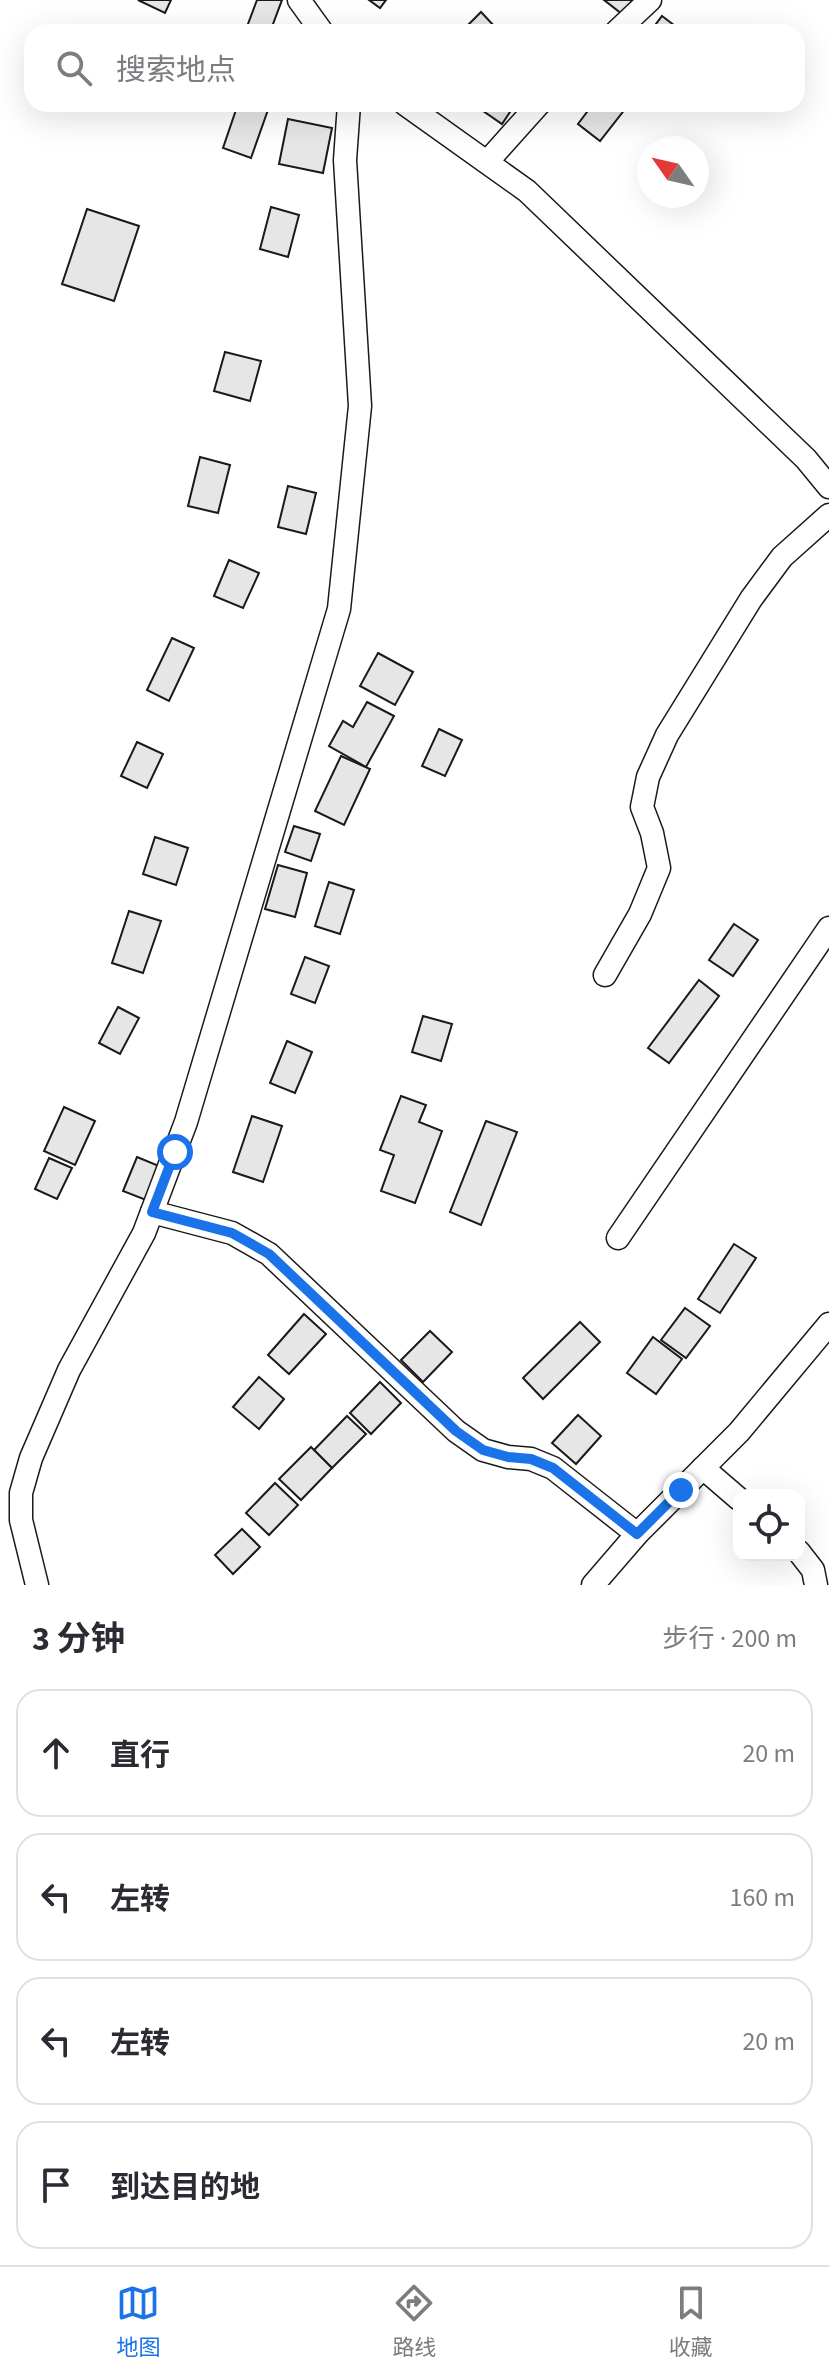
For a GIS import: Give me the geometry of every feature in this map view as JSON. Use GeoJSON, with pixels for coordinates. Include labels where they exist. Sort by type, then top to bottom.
{"type":"FeatureCollection","features":[{"type":"Feature","properties":{"kind":"street"},"geometry":{"type":"LineString","coordinates":[[624,24],[650,0]]}},
{"type":"Feature","properties":{"kind":"street"},"geometry":{"type":"LineString","coordinates":[[300,1],[316,24]]}},
{"type":"Feature","properties":{"kind":"street"},"geometry":{"type":"LineString","coordinates":[[37,1585],[21,1520],[21,1493],[31,1458],[69,1370],[144,1233],[186,1122],[339,609],[360,406],[345,160],[348,112]]}},
{"type":"Feature","properties":{"kind":"street"},"geometry":{"type":"LineString","coordinates":[[416,112],[527,191],[806,459],[829,487]]}},
{"type":"Feature","properties":{"kind":"street"},"geometry":{"type":"LineString","coordinates":[[487,162],[532,112]]}},
{"type":"Feature","properties":{"kind":"street"},"geometry":{"type":"LineString","coordinates":[[605,975],[640,914],[659,868],[652,833],[642,807],[648,777],[667,735],[751,599],[782,557],[829,515]]}},
{"type":"Feature","properties":{"kind":"street"},"geometry":{"type":"LineString","coordinates":[[618,1238],[829,928]]}},
{"type":"Feature","properties":{"kind":"street"},"geometry":{"type":"LineString","coordinates":[[152,1212],[232,1233],[269,1254],[456,1431],[483,1450],[531,1459],[553,1468],[637,1534]]}},
{"type":"Feature","properties":{"kind":"street"},"geometry":{"type":"LineString","coordinates":[[593,1585],[637,1534],[739,1432],[829,1324]]}},
{"type":"Feature","properties":{"kind":"street"},"geometry":{"type":"LineString","coordinates":[[703,1468],[733,1494]]}},
{"type":"Feature","properties":{"kind":"street"},"geometry":{"type":"LineString","coordinates":[[805,1560],[820,1578]]}},
{"type":"Feature","properties":{"kind":"building"},"geometry":{"type":"Polygon","coordinates":[[[138,0],[171,0],[165,13],[138,0]]]}},
{"type":"Feature","properties":{"kind":"building"},"geometry":{"type":"Polygon","coordinates":[[[257,0],[282,0],[273,24],[248,24],[257,0]]]}},
{"type":"Feature","properties":{"kind":"building"},"geometry":{"type":"Polygon","coordinates":[[[369,0],[386,0],[380,8],[369,0]]]}},
{"type":"Feature","properties":{"kind":"building"},"geometry":{"type":"Polygon","coordinates":[[[604,0],[633,0],[622,14],[604,0]]]}},
{"type":"Feature","properties":{"kind":"building"},"geometry":{"type":"Polygon","coordinates":[[[481,12],[492,24],[469,24],[481,12]]]}},
{"type":"Feature","properties":{"kind":"building"},"geometry":{"type":"Polygon","coordinates":[[[662,16],[672,24],[656,24],[662,16]]]}},
{"type":"Feature","properties":{"kind":"building"},"geometry":{"type":"Polygon","coordinates":[[[235,112],[267,112],[251,158],[223,148],[235,112]]]}},
{"type":"Feature","properties":{"kind":"building"},"geometry":{"type":"Polygon","coordinates":[[[485,112],[510,112],[502,124],[485,112]]]}},
{"type":"Feature","properties":{"kind":"building"},"geometry":{"type":"Polygon","coordinates":[[[587,112],[623,112],[600,141],[578,124],[587,112]]]}},
{"type":"Feature","properties":{"kind":"building"},"geometry":{"type":"Polygon","coordinates":[[[288,119],[332,128],[323,173],[279,164],[288,119]]]}},
{"type":"Feature","properties":{"kind":"building"},"geometry":{"type":"Polygon","coordinates":[[[271,207],[299,215],[288,257],[260,249],[271,207]]]}},
{"type":"Feature","properties":{"kind":"building"},"geometry":{"type":"Polygon","coordinates":[[[87,209],[139,226],[114,301],[62,284],[87,209]]]}},
{"type":"Feature","properties":{"kind":"building"},"geometry":{"type":"Polygon","coordinates":[[[225,352],[261,361],[250,401],[214,391],[225,352]]]}},
{"type":"Feature","properties":{"kind":"building"},"geometry":{"type":"Polygon","coordinates":[[[200,457],[230,465],[218,513],[188,506],[200,457]]]}},
{"type":"Feature","properties":{"kind":"building"},"geometry":{"type":"Polygon","coordinates":[[[288,486],[316,493],[306,534],[278,527],[288,486]]]}},
{"type":"Feature","properties":{"kind":"building"},"geometry":{"type":"Polygon","coordinates":[[[229,560],[259,573],[243,608],[214,596],[229,560]]]}},
{"type":"Feature","properties":{"kind":"building"},"geometry":{"type":"Polygon","coordinates":[[[172,638],[194,648],[169,701],[147,690],[172,638]]]}},
{"type":"Feature","properties":{"kind":"building"},"geometry":{"type":"Polygon","coordinates":[[[378,653],[413,672],[395,705],[360,686],[378,653]]]}},
{"type":"Feature","properties":{"kind":"building"},"geometry":{"type":"Polygon","coordinates":[[[367,702],[394,716],[366,767],[329,746],[343,721],[353,727],[367,702]]]}},
{"type":"Feature","properties":{"kind":"building"},"geometry":{"type":"Polygon","coordinates":[[[439,729],[462,740],[445,776],[422,766],[439,729]]]}},
{"type":"Feature","properties":{"kind":"building"},"geometry":{"type":"Polygon","coordinates":[[[137,742],[163,754],[147,788],[121,776],[137,742]]]}},
{"type":"Feature","properties":{"kind":"building"},"geometry":{"type":"Polygon","coordinates":[[[341,756],[370,769],[344,825],[315,811],[341,756]]]}},
{"type":"Feature","properties":{"kind":"building"},"geometry":{"type":"Polygon","coordinates":[[[294,826],[320,834],[311,861],[285,852],[294,826]]]}},
{"type":"Feature","properties":{"kind":"building"},"geometry":{"type":"Polygon","coordinates":[[[155,837],[188,848],[176,885],[143,874],[155,837]]]}},
{"type":"Feature","properties":{"kind":"building"},"geometry":{"type":"Polygon","coordinates":[[[278,865],[307,873],[295,917],[265,909],[278,865]]]}},
{"type":"Feature","properties":{"kind":"building"},"geometry":{"type":"Polygon","coordinates":[[[329,882],[354,890],[340,934],[315,926],[329,882]]]}},
{"type":"Feature","properties":{"kind":"building"},"geometry":{"type":"Polygon","coordinates":[[[129,911],[161,921],[143,973],[112,963],[129,911]]]}},
{"type":"Feature","properties":{"kind":"building"},"geometry":{"type":"Polygon","coordinates":[[[734,924],[758,940],[733,976],[709,960],[734,924]]]}},
{"type":"Feature","properties":{"kind":"building"},"geometry":{"type":"Polygon","coordinates":[[[305,957],[329,966],[315,1003],[291,994],[305,957]]]}},
{"type":"Feature","properties":{"kind":"building"},"geometry":{"type":"Polygon","coordinates":[[[699,980],[719,996],[669,1063],[648,1048],[699,980]]]}},
{"type":"Feature","properties":{"kind":"building"},"geometry":{"type":"Polygon","coordinates":[[[118,1007],[139,1018],[120,1054],[99,1043],[118,1007]]]}},
{"type":"Feature","properties":{"kind":"building"},"geometry":{"type":"Polygon","coordinates":[[[423,1016],[452,1024],[441,1061],[412,1052],[423,1016]]]}},
{"type":"Feature","properties":{"kind":"building"},"geometry":{"type":"Polygon","coordinates":[[[287,1041],[312,1052],[295,1093],[270,1083],[287,1041]]]}},
{"type":"Feature","properties":{"kind":"building"},"geometry":{"type":"Polygon","coordinates":[[[401,1096],[426,1105],[419,1122],[442,1131],[415,1203],[381,1191],[394,1155],[380,1150],[401,1096]]]}},
{"type":"Feature","properties":{"kind":"building"},"geometry":{"type":"Polygon","coordinates":[[[64,1107],[95,1121],[75,1165],[44,1151],[64,1107]]]}},
{"type":"Feature","properties":{"kind":"building"},"geometry":{"type":"Polygon","coordinates":[[[252,1116],[282,1126],[263,1182],[233,1172],[252,1116]]]}},
{"type":"Feature","properties":{"kind":"building"},"geometry":{"type":"Polygon","coordinates":[[[486,1121],[517,1132],[481,1225],[450,1212],[486,1121]]]}},
{"type":"Feature","properties":{"kind":"building"},"geometry":{"type":"Polygon","coordinates":[[[137,1157],[159,1166],[146,1200],[123,1191],[137,1157]]]}},
{"type":"Feature","properties":{"kind":"building"},"geometry":{"type":"Polygon","coordinates":[[[49,1158],[72,1168],[57,1199],[35,1189],[49,1158]]]}},
{"type":"Feature","properties":{"kind":"building"},"geometry":{"type":"Polygon","coordinates":[[[734,1244],[756,1258],[720,1313],[698,1299],[734,1244]]]}},
{"type":"Feature","properties":{"kind":"building"},"geometry":{"type":"Polygon","coordinates":[[[685,1308],[710,1326],[686,1358],[661,1340],[685,1308]]]}},
{"type":"Feature","properties":{"kind":"building"},"geometry":{"type":"Polygon","coordinates":[[[304,1314],[326,1334],[289,1374],[268,1355],[304,1314]]]}},
{"type":"Feature","properties":{"kind":"building"},"geometry":{"type":"Polygon","coordinates":[[[580,1322],[600,1342],[543,1399],[523,1378],[580,1322]]]}},
{"type":"Feature","properties":{"kind":"building"},"geometry":{"type":"Polygon","coordinates":[[[430,1331],[452,1352],[423,1382],[401,1360],[430,1331]]]}},
{"type":"Feature","properties":{"kind":"building"},"geometry":{"type":"Polygon","coordinates":[[[653,1337],[682,1359],[656,1394],[627,1373],[653,1337]]]}},
{"type":"Feature","properties":{"kind":"building"},"geometry":{"type":"Polygon","coordinates":[[[259,1377],[284,1399],[259,1429],[233,1407],[259,1377]]]}},
{"type":"Feature","properties":{"kind":"building"},"geometry":{"type":"Polygon","coordinates":[[[380,1382],[401,1403],[371,1434],[350,1413],[380,1382]]]}},
{"type":"Feature","properties":{"kind":"building"},"geometry":{"type":"Polygon","coordinates":[[[578,1415],[601,1436],[576,1464],[552,1443],[578,1415]]]}},
{"type":"Feature","properties":{"kind":"building"},"geometry":{"type":"Polygon","coordinates":[[[347,1416],[366,1434],[332,1468],[314,1450],[347,1416]]]}},
{"type":"Feature","properties":{"kind":"building"},"geometry":{"type":"Polygon","coordinates":[[[311,1447],[332,1468],[301,1500],[279,1479],[311,1447]]]}},
{"type":"Feature","properties":{"kind":"building"},"geometry":{"type":"Polygon","coordinates":[[[275,1483],[298,1505],[269,1535],[246,1513],[275,1483]]]}},
{"type":"Feature","properties":{"kind":"building"},"geometry":{"type":"Polygon","coordinates":[[[242,1529],[260,1547],[233,1574],[215,1555],[242,1529]]]}},
{"type":"Feature","properties":{"kind":"route"},"geometry":{"type":"LineString","coordinates":[[175,1152],[152,1212],[232,1233],[269,1254],[436,1413],[483,1450],[531,1459],[553,1468],[637,1534],[681,1490]]}}]}
